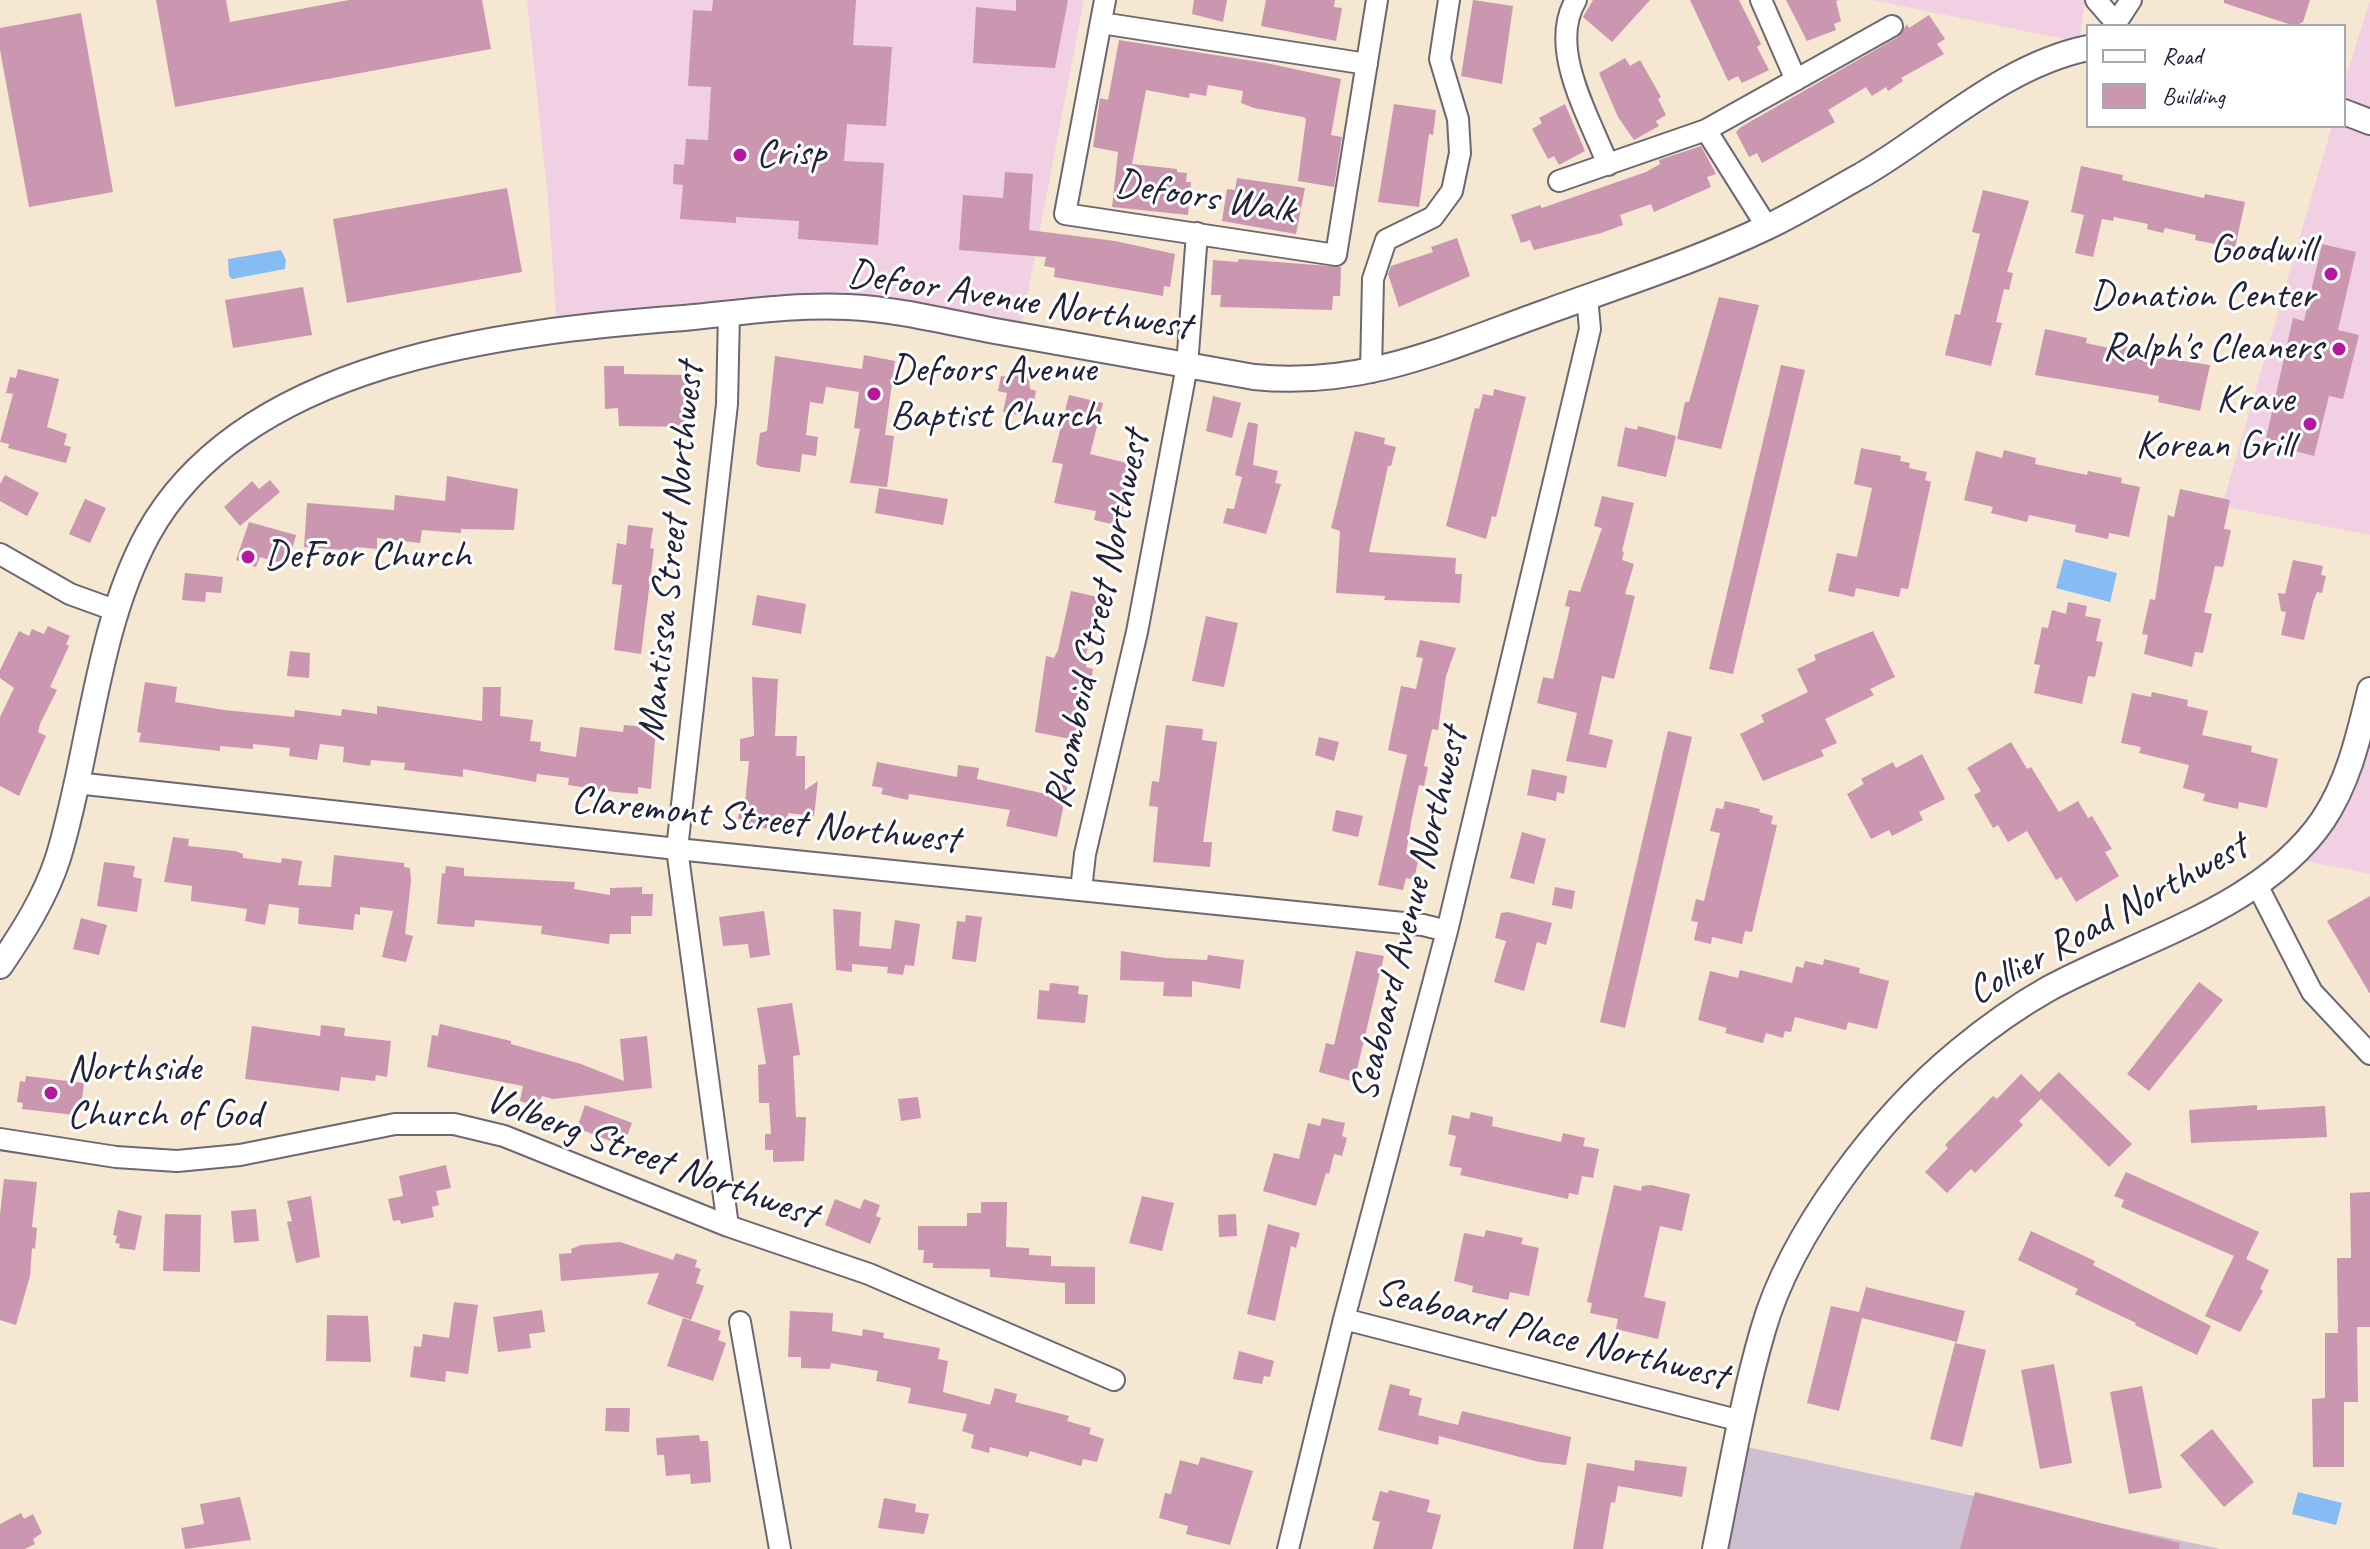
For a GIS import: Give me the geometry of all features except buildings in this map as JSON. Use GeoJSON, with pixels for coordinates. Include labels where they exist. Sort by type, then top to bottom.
{"type":"FeatureCollection","features":[{"type":"Feature","properties":{"kind":"street","name":"Defoors Walk"},"geometry":{"type":"LineString","coordinates":[[1105,0],[1065,214],[1336,255],[1377,0]]}},
{"type":"Feature","properties":{"kind":"street"},"geometry":{"type":"LineString","coordinates":[[1371,372],[1373,279],[1386,240],[1433,217],[1452,191],[1460,153],[1455,100],[1440,59],[1449,0]]}},
{"type":"Feature","properties":{"kind":"street"},"geometry":{"type":"LineString","coordinates":[[1576,0],[1564,38],[1578,88],[1608,165]]}},
{"type":"Feature","properties":{"kind":"street"},"geometry":{"type":"LineString","coordinates":[[1761,0],[1796,80]]}},
{"type":"Feature","properties":{"kind":"street"},"geometry":{"type":"LineString","coordinates":[[2096,0],[2115,24]]}},
{"type":"Feature","properties":{"kind":"street"},"geometry":{"type":"LineString","coordinates":[[2116,0],[2116,24]]}},
{"type":"Feature","properties":{"kind":"street"},"geometry":{"type":"LineString","coordinates":[[2117,24],[2131,0]]}},
{"type":"Feature","properties":{"kind":"street"},"geometry":{"type":"LineString","coordinates":[[1101,23],[1367,64]]}},
{"type":"Feature","properties":{"kind":"street"},"geometry":{"type":"LineString","coordinates":[[1559,181],[1706,130],[1892,26]]}},
{"type":"Feature","properties":{"kind":"street","name":"Defoor Avenue Northwest"},"geometry":{"type":"LineString","coordinates":[[0,966],[42,897],[57,859],[117,611],[145,539],[180,488],[235,440],[301,401],[391,363],[477,341],[575,326],[847,307],[1285,381],[1321,380],[1371,372],[1587,297],[1767,227],[1865,173],[2021,71],[2061,54],[2086,48]]}},
{"type":"Feature","properties":{"kind":"street"},"geometry":{"type":"LineString","coordinates":[[2346,113],[2370,122]]}},
{"type":"Feature","properties":{"kind":"street"},"geometry":{"type":"LineString","coordinates":[[1706,130],[1767,227]]}},
{"type":"Feature","properties":{"kind":"street","name":"Rhomboid Street Northwest"},"geometry":{"type":"LineString","coordinates":[[1081,890],[1085,854],[1137,632],[1187,366],[1197,233]]}},
{"type":"Feature","properties":{"kind":"street","name":"Seaboard Avenue Northwest"},"geometry":{"type":"LineString","coordinates":[[1288,1549],[1344,1319],[1447,931],[1590,329],[1587,297]]}},
{"type":"Feature","properties":{"kind":"street","name":"Mantissa Street Northwest"},"geometry":{"type":"LineString","coordinates":[[728,1226],[677,849],[727,404],[729,314]]}},
{"type":"Feature","properties":{"kind":"street"},"geometry":{"type":"LineString","coordinates":[[0,554],[70,594],[117,611]]}},
{"type":"Feature","properties":{"kind":"street","name":"Collier Road Northwest"},"geometry":{"type":"LineString","coordinates":[[1715,1549],[1763,1329],[1793,1258],[1870,1144],[1956,1053],[2002,1017],[2050,989],[2257,885],[2289,860],[2323,820],[2343,784],[2370,690]]}},
{"type":"Feature","properties":{"kind":"street","name":"Claremont Street Northwest"},"geometry":{"type":"LineString","coordinates":[[76,783],[677,849],[1423,925],[1447,931]]}},
{"type":"Feature","properties":{"kind":"street"},"geometry":{"type":"LineString","coordinates":[[2257,885],[2312,992],[2370,1054]]}},
{"type":"Feature","properties":{"kind":"street","name":"Volberg Street Northwest"},"geometry":{"type":"LineString","coordinates":[[0,1139],[116,1157],[177,1161],[240,1155],[395,1124],[454,1124],[504,1136],[728,1226],[939,1302],[1114,1380]]}},
{"type":"Feature","properties":{"kind":"street","name":"Seaboard Place Northwest"},"geometry":{"type":"LineString","coordinates":[[1344,1319],[1741,1421]]}},
{"type":"Feature","properties":{"kind":"street"},"geometry":{"type":"LineString","coordinates":[[740,1322],[780,1549]]}},
{"type":"Feature","properties":{"kind":"shaded area"},"geometry":{"type":"Polygon","coordinates":[[[527,0],[1084,0],[1020,333],[847,307],[557,329],[548,199],[527,0]]]}},
{"type":"Feature","properties":{"kind":"shaded area"},"geometry":{"type":"Polygon","coordinates":[[[1872,0],[2085,0],[2079,42],[1872,0]]]}},
{"type":"Feature","properties":{"kind":"shaded area"},"geometry":{"type":"Polygon","coordinates":[[[2370,0],[2370,535],[2222,506],[2331,128],[2346,128],[2346,77],[2370,0]]]}},
{"type":"Feature","properties":{"kind":"shaded area"},"geometry":{"type":"Polygon","coordinates":[[[2370,673],[2370,874],[2306,861],[2340,793],[2370,673]]]}},
{"type":"Feature","properties":{"kind":"shaded area"},"geometry":{"type":"Polygon","coordinates":[[[1733,1444],[2220,1549],[1717,1549],[1733,1444]]]}},
{"type":"Feature","properties":{"kind":"water"},"geometry":{"type":"Polygon","coordinates":[[[281,250],[286,260],[285,269],[232,279],[229,276],[228,259],[281,250]]]}},
{"type":"Feature","properties":{"kind":"water"},"geometry":{"type":"Polygon","coordinates":[[[2064,559],[2117,573],[2110,602],[2056,588],[2064,559]]]}},
{"type":"Feature","properties":{"kind":"water"},"geometry":{"type":"Polygon","coordinates":[[[2298,1492],[2342,1503],[2336,1525],[2292,1514],[2298,1492]]]}},
{"type":"Feature","properties":{"kind":"place","name":"Crisp"},"geometry":{"type":"Point","coordinates":[740,155]}},
{"type":"Feature","properties":{"kind":"place","name":"Goodwill Donation Center"},"geometry":{"type":"Point","coordinates":[2331,274]}},
{"type":"Feature","properties":{"kind":"place","name":"Ralph's Cleaners"},"geometry":{"type":"Point","coordinates":[2339,349]}},
{"type":"Feature","properties":{"kind":"place","name":"Defoors Avenue Baptist Church"},"geometry":{"type":"Point","coordinates":[874,394]}},
{"type":"Feature","properties":{"kind":"place","name":"Krave Korean Grill"},"geometry":{"type":"Point","coordinates":[2310,424]}},
{"type":"Feature","properties":{"kind":"place","name":"DeFoor Church"},"geometry":{"type":"Point","coordinates":[248,557]}},
{"type":"Feature","properties":{"kind":"place","name":"Northside Church of God"},"geometry":{"type":"Point","coordinates":[51,1093]}}]}
